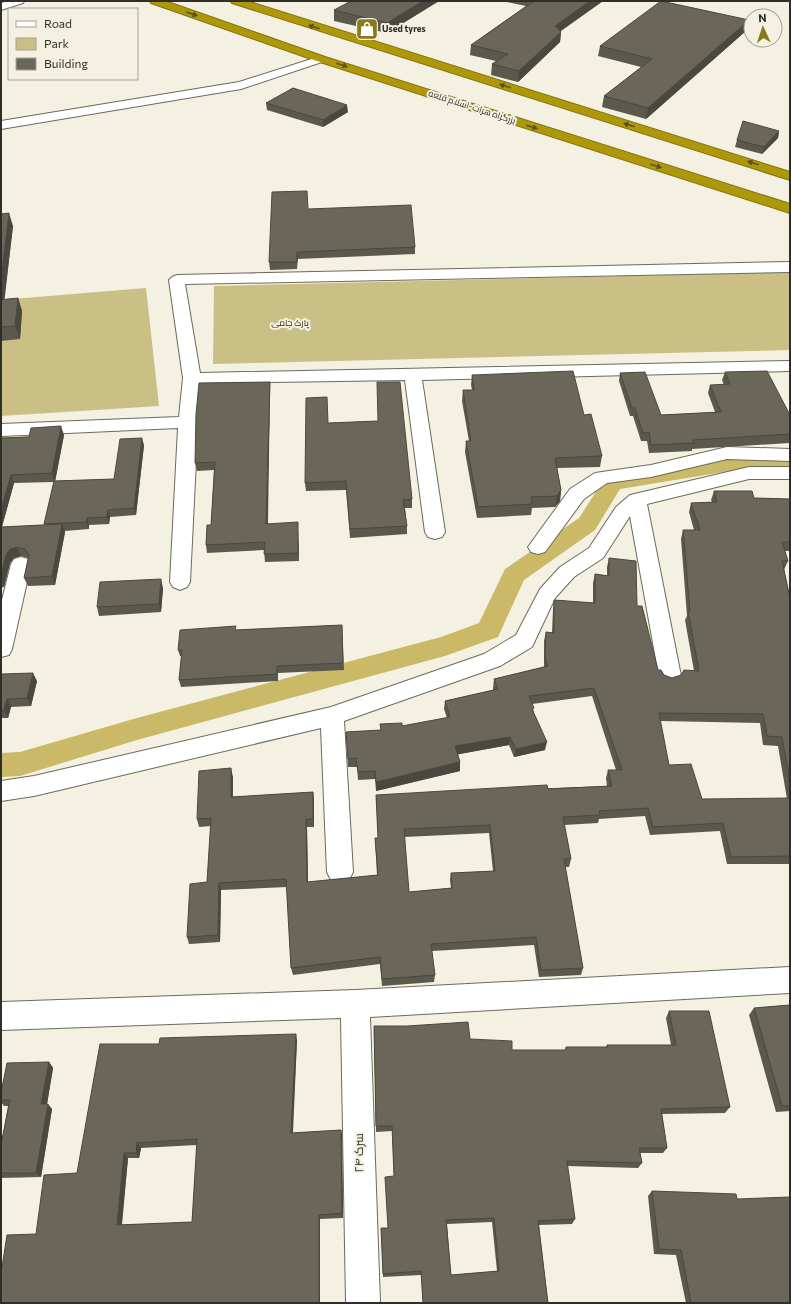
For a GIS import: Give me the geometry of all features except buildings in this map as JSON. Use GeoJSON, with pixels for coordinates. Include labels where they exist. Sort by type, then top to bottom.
{"type":"FeatureCollection","features":[{"type":"Feature","properties":{"kind":"highway","name":"بزرگراه هرات-اسلام قلعه"},"geometry":{"type":"LineString","coordinates":[[155,1],[321,59],[790,209]]}},
{"type":"Feature","properties":{"kind":"highway"},"geometry":{"type":"LineString","coordinates":[[236,1],[790,176]]}},
{"type":"Feature","properties":{"kind":"street"},"geometry":{"type":"LineString","coordinates":[[1,7],[19,1]]}},
{"type":"Feature","properties":{"kind":"street"},"geometry":{"type":"LineString","coordinates":[[1,125],[241,85],[321,59]]}},
{"type":"Feature","properties":{"kind":"street"},"geometry":{"type":"LineString","coordinates":[[180,582],[188,440],[187,422],[192,378],[177,280],[790,267]]}},
{"type":"Feature","properties":{"kind":"street"},"geometry":{"type":"LineString","coordinates":[[192,378],[414,375],[790,366]]}},
{"type":"Feature","properties":{"kind":"street"},"geometry":{"type":"LineString","coordinates":[[414,375],[434,532]]}},
{"type":"Feature","properties":{"kind":"street"},"geometry":{"type":"LineString","coordinates":[[1,430],[187,422]]}},
{"type":"Feature","properties":{"kind":"street"},"geometry":{"type":"LineString","coordinates":[[538,547],[577,494],[602,477],[651,471],[728,453],[790,455]]}},
{"type":"Feature","properties":{"kind":"street"},"geometry":{"type":"LineString","coordinates":[[1,791],[34,786],[332,716],[492,660],[524,641],[547,594],[568,572],[596,553],[623,512],[637,500],[749,472],[790,473]]}},
{"type":"Feature","properties":{"kind":"street"},"geometry":{"type":"LineString","coordinates":[[637,500],[670,676]]}},
{"type":"Feature","properties":{"kind":"street"},"geometry":{"type":"LineString","coordinates":[[1,649],[21,564]]}},
{"type":"Feature","properties":{"kind":"street"},"geometry":{"type":"LineString","coordinates":[[332,716],[340,872]]}},
{"type":"Feature","properties":{"kind":"street"},"geometry":{"type":"LineString","coordinates":[[1,1016],[355,1004],[790,980]]}},
{"type":"Feature","properties":{"kind":"street","name":"سرک ۲۴"},"geometry":{"type":"LineString","coordinates":[[355,1004],[363,1303]]}},
{"type":"Feature","properties":{"kind":"green space","name":"پارک جامی"},"geometry":{"type":"Polygon","coordinates":[[[790,272],[790,350],[213,364],[214,286],[790,272]]]}},
{"type":"Feature","properties":{"kind":"green space"},"geometry":{"type":"Polygon","coordinates":[[[146,288],[159,406],[1,416],[1,300],[146,288]]]}},
{"type":"Feature","properties":{"kind":"waterway"},"geometry":{"type":"LineString","coordinates":[[1,765],[20,764],[137,729],[445,646],[489,630],[514,575],[587,524],[613,483],[742,462],[790,465]]}},
{"type":"Feature","properties":{"kind":"place","name":"Used tyres"},"geometry":{"type":"Point","coordinates":[367,29]}}]}
